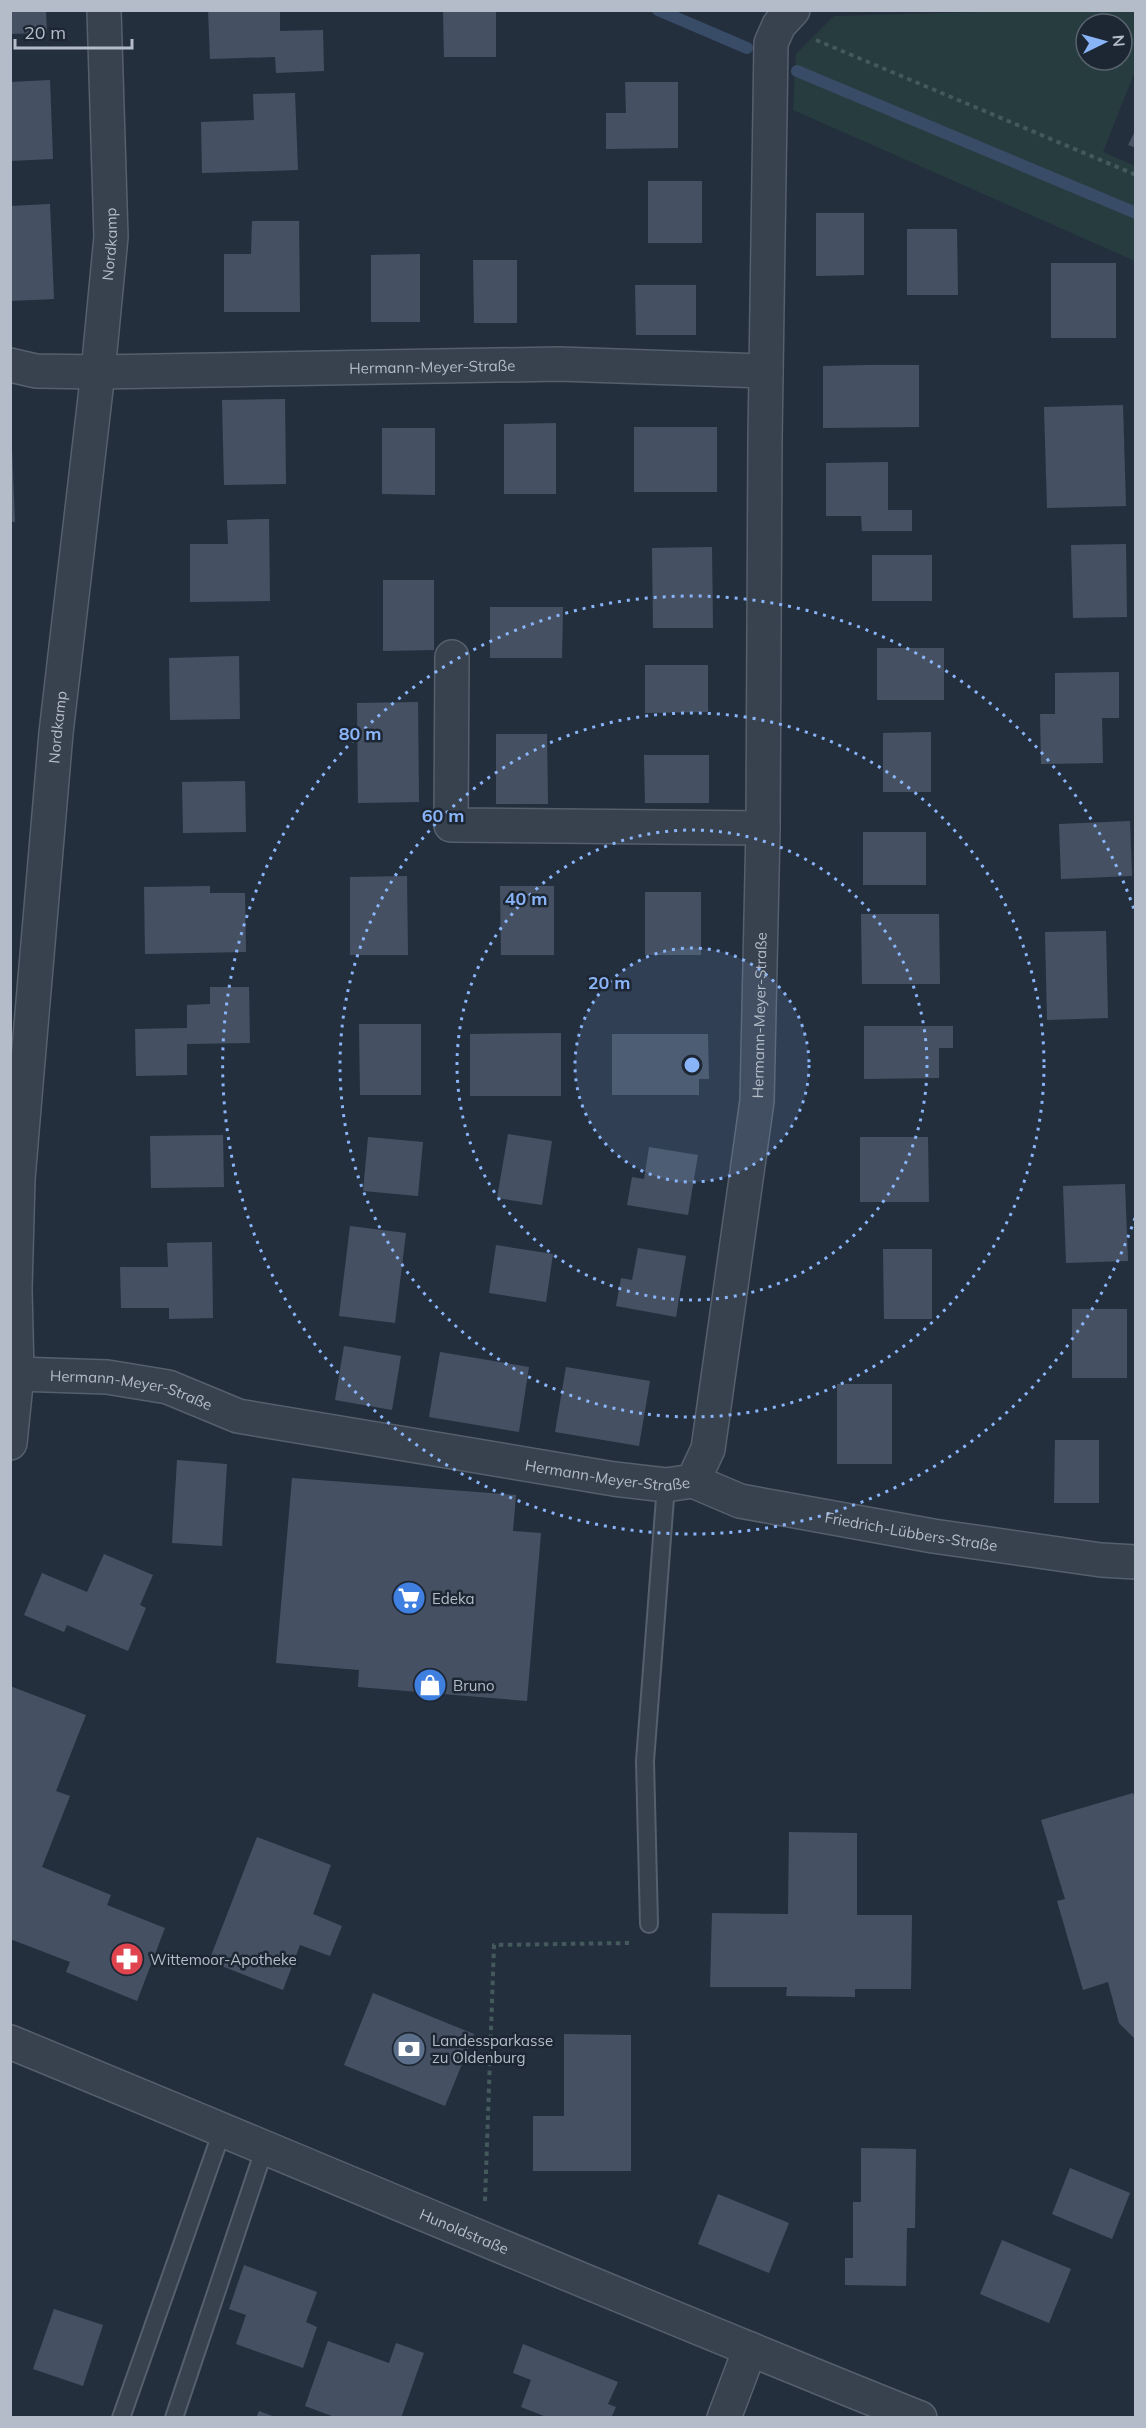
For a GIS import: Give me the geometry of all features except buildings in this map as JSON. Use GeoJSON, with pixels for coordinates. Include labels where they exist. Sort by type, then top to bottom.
{"type":"FeatureCollection","features":[{"type":"Feature","properties":{"kind":"street","name":"Nordkamp"},"geometry":{"type":"LineString","coordinates":[[10,1443],[17,1374],[14,1178],[56,733],[98,372],[111,237],[104,10]]}},
{"type":"Feature","properties":{"kind":"street","name":"Hermann-Meyer-Straße"},"geometry":{"type":"LineString","coordinates":[[17,1374],[117,1379],[168,1388],[238,1416],[603,1477],[679,1483],[708,1449],[757,1101],[763,828],[771,43],[786,18]]}},
{"type":"Feature","properties":{"kind":"street","name":"Hermann-Meyer-Straße"},"geometry":{"type":"LineString","coordinates":[[10,365],[36,371],[98,372],[559,363],[766,371]]}},
{"type":"Feature","properties":{"kind":"street"},"geometry":{"type":"LineString","coordinates":[[452,657],[451,825],[763,828]]}},
{"type":"Feature","properties":{"kind":"street","name":"Friedrich-Lübbers-Straße"},"geometry":{"type":"LineString","coordinates":[[679,1483],[740,1501],[933,1536],[1101,1560],[1136,1562]]}},
{"type":"Feature","properties":{"kind":"street","name":"Hunoldstraße"},"geometry":{"type":"LineString","coordinates":[[10,2042],[920,2418]]}},
{"type":"Feature","properties":{"kind":"street"},"geometry":{"type":"LineString","coordinates":[[724,2418],[750,2349]]}},
{"type":"Feature","properties":{"kind":"lane"},"geometry":{"type":"LineString","coordinates":[[649,1924],[645,1761],[679,1483]]}},
{"type":"Feature","properties":{"kind":"lane"},"geometry":{"type":"LineString","coordinates":[[121,2418],[222,2131]]}},
{"type":"Feature","properties":{"kind":"lane"},"geometry":{"type":"LineString","coordinates":[[174,2418],[265,2147]]}},
{"type":"Feature","properties":{"kind":"path"},"geometry":{"type":"LineString","coordinates":[[786,18],[1136,175]]}},
{"type":"Feature","properties":{"kind":"path"},"geometry":{"type":"LineString","coordinates":[[482,2237],[494,1945],[629,1943],[649,1924]]}},
{"type":"Feature","properties":{"kind":"green space"},"geometry":{"type":"Polygon","coordinates":[[[1021,11],[1135,11],[1135,71],[1103,152],[1135,166],[1135,261],[793,110],[796,54],[834,16],[1021,11]]]}},
{"type":"Feature","properties":{"kind":"waterway"},"geometry":{"type":"LineString","coordinates":[[658,10],[747,48]]}},
{"type":"Feature","properties":{"kind":"waterway"},"geometry":{"type":"LineString","coordinates":[[797,71],[1136,213]]}},
{"type":"Feature","properties":{"kind":"place","name":"Edeka"},"geometry":{"type":"Point","coordinates":[409,1598]}},
{"type":"Feature","properties":{"kind":"place","name":"Bruno"},"geometry":{"type":"Point","coordinates":[430,1685]}},
{"type":"Feature","properties":{"kind":"place","name":"Wittemoor-Apotheke"},"geometry":{"type":"Point","coordinates":[127,1959]}},
{"type":"Feature","properties":{"kind":"place","name":"Landessparkasse zu Oldenburg"},"geometry":{"type":"Point","coordinates":[409,2049]}}]}
